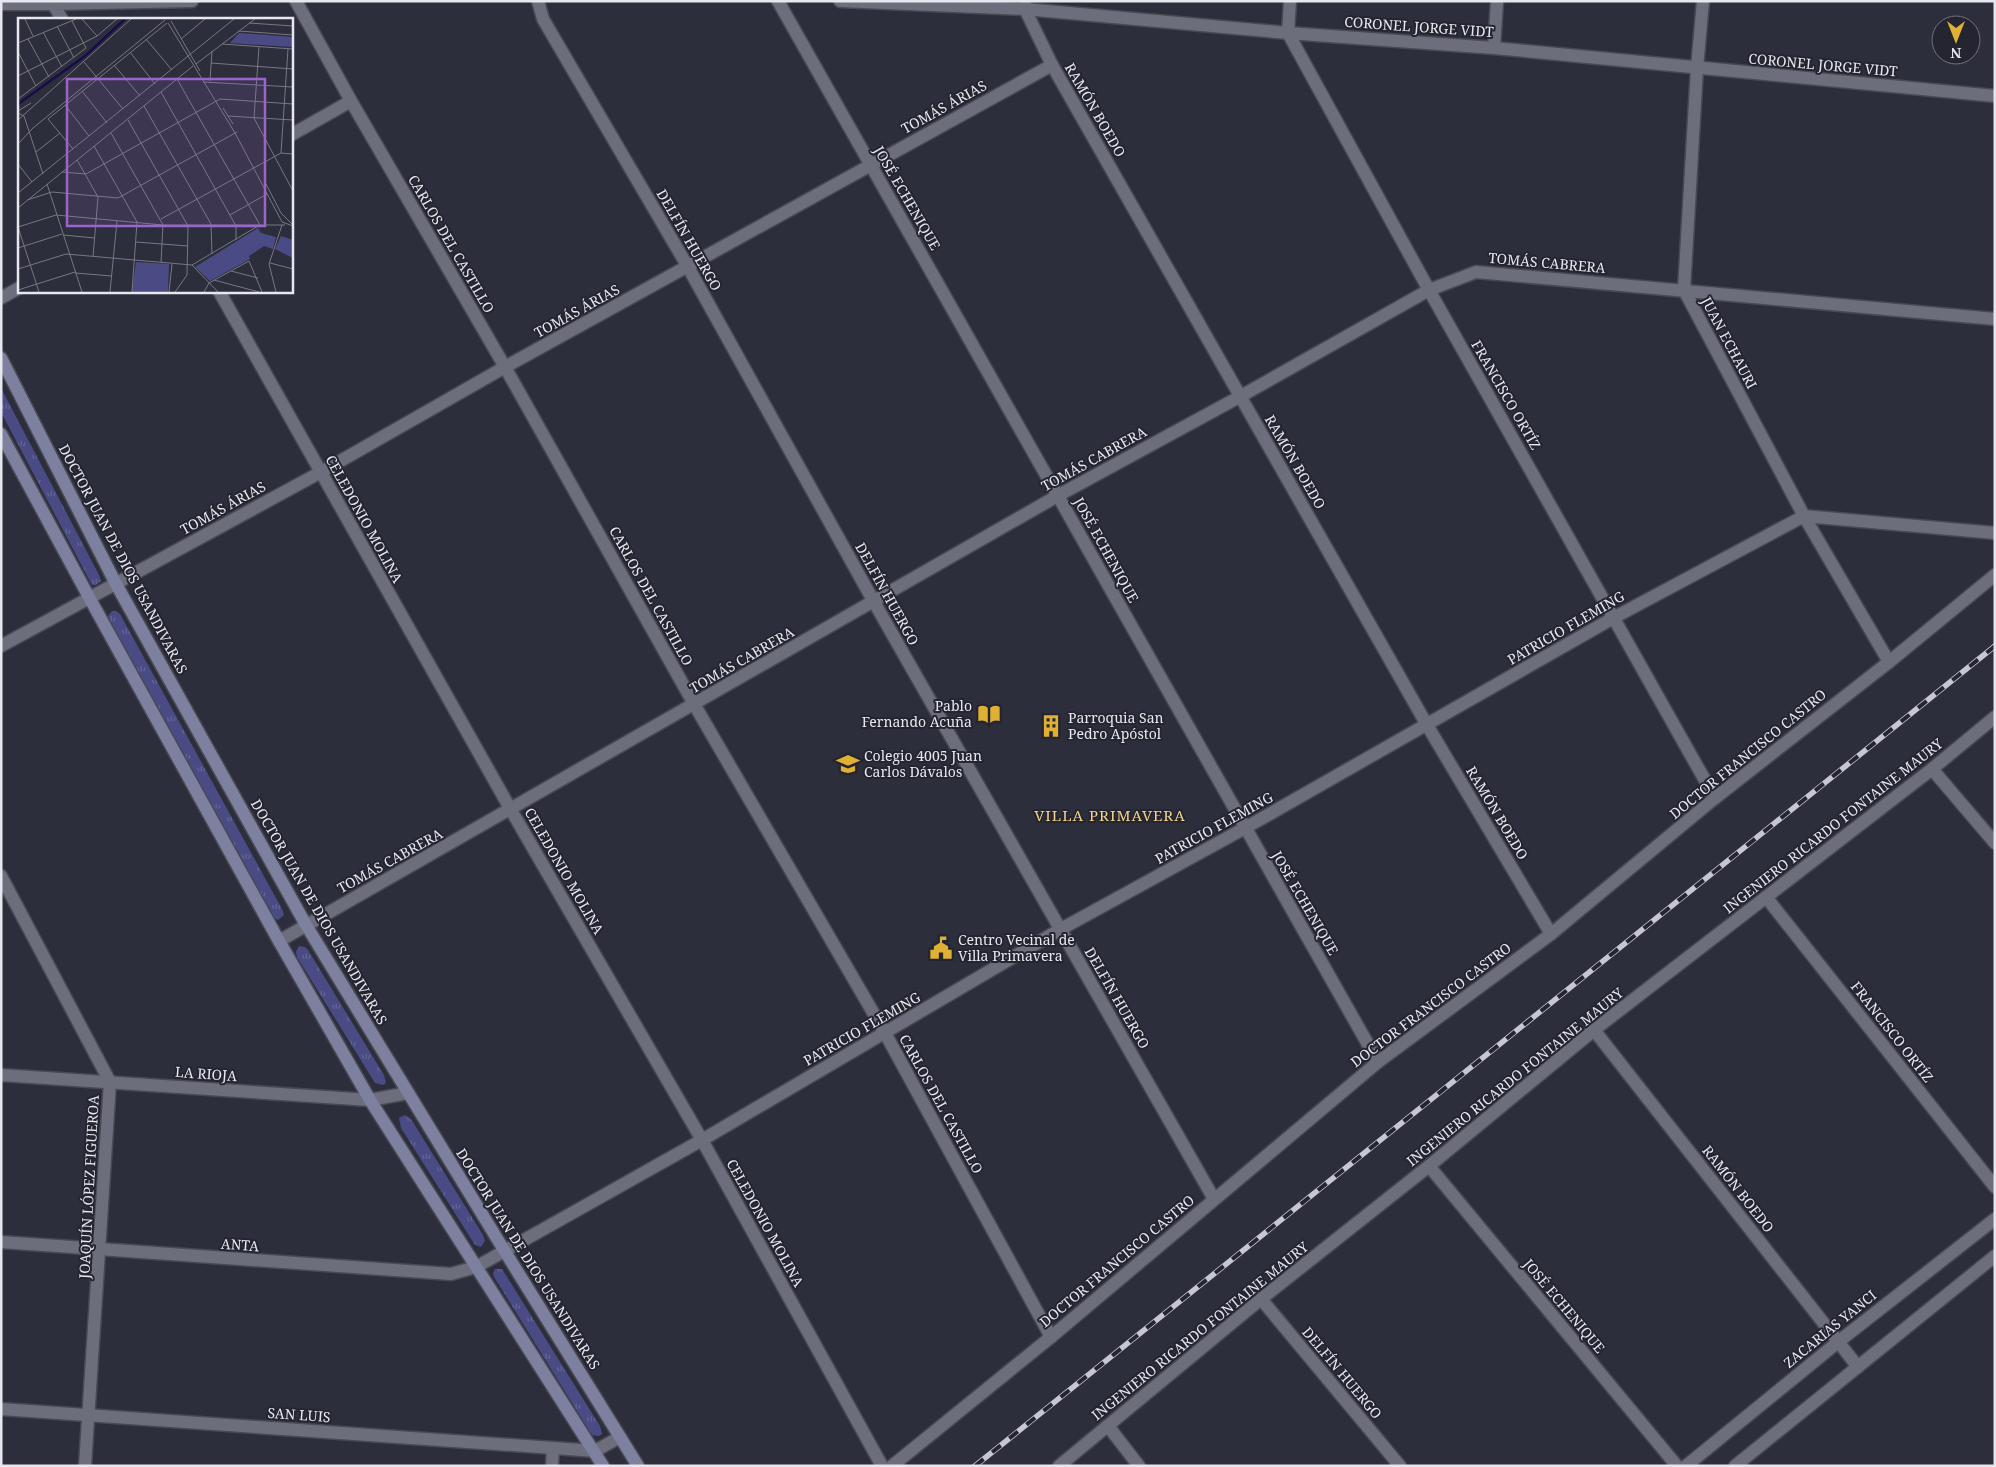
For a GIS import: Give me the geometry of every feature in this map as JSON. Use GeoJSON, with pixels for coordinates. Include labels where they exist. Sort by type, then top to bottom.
{"type":"FeatureCollection","features":[{"type":"Feature","properties":{"kind":"main road","name":"DOCTOR JUAN DE DIOS USANDIVARAS"},"geometry":{"type":"LineString","coordinates":[[1,358],[116,584],[306,925],[638,1466]]}},
{"type":"Feature","properties":{"kind":"main road"},"geometry":{"type":"LineString","coordinates":[[1,434],[90,600],[279,941],[370,1100],[603,1466]]}},
{"type":"Feature","properties":{"kind":"street"},"geometry":{"type":"LineString","coordinates":[[1,4],[192,1]]}},
{"type":"Feature","properties":{"kind":"street","name":"CARLOS DEL CASTILLO"},"geometry":{"type":"LineString","coordinates":[[296,1],[351,101],[505,367],[694,704],[885,1033],[1050,1337]]}},
{"type":"Feature","properties":{"kind":"street","name":"DELFÍN HUERGO"},"geometry":{"type":"LineString","coordinates":[[538,1],[543,19],[688,268],[874,602],[1214,1199]]}},
{"type":"Feature","properties":{"kind":"street","name":"JOSÉ ECHENIQUE"},"geometry":{"type":"LineString","coordinates":[[778,1],[1378,1062]]}},
{"type":"Feature","properties":{"kind":"street","name":"CORONEL JORGE VIDT"},"geometry":{"type":"LineString","coordinates":[[840,1],[1025,5],[1288,33],[1494,48],[1995,96]]}},
{"type":"Feature","properties":{"kind":"street"},"geometry":{"type":"LineString","coordinates":[[1288,33],[1290,1]]}},
{"type":"Feature","properties":{"kind":"street"},"geometry":{"type":"LineString","coordinates":[[1494,48],[1497,1]]}},
{"type":"Feature","properties":{"kind":"street","name":"JUAN ECHAURI"},"geometry":{"type":"LineString","coordinates":[[1703,1],[1697,68],[1684,290],[1804,516],[1889,662]]}},
{"type":"Feature","properties":{"kind":"street"},"geometry":{"type":"LineString","coordinates":[[55,2],[62,18]]}},
{"type":"Feature","properties":{"kind":"street","name":"RAMÓN BOEDO"},"geometry":{"type":"LineString","coordinates":[[1025,5],[1052,65],[1427,725],[1551,934]]}},
{"type":"Feature","properties":{"kind":"street","name":"FRANCISCO ORTÍZ"},"geometry":{"type":"LineString","coordinates":[[1288,33],[1429,290],[1615,617],[1715,798]]}},
{"type":"Feature","properties":{"kind":"street","name":"TOMÁS ÁRIAS"},"geometry":{"type":"LineString","coordinates":[[1,646],[90,600],[505,367],[688,268],[1052,65]]}},
{"type":"Feature","properties":{"kind":"street"},"geometry":{"type":"LineString","coordinates":[[292,134],[351,101]]}},
{"type":"Feature","properties":{"kind":"street","name":"TOMÁS CABRERA"},"geometry":{"type":"LineString","coordinates":[[279,941],[1059,495],[1241,396],[1429,290],[1476,272],[1995,319]]}},
{"type":"Feature","properties":{"kind":"street"},"geometry":{"type":"LineString","coordinates":[[1,298],[18,289]]}},
{"type":"Feature","properties":{"kind":"street","name":"CELEDONIO MOLINA"},"geometry":{"type":"LineString","coordinates":[[219,292],[511,810],[702,1140],[882,1466]]}},
{"type":"Feature","properties":{"kind":"street"},"geometry":{"type":"LineString","coordinates":[[1804,516],[1995,533]]}},
{"type":"Feature","properties":{"kind":"street","name":"PATRICIO FLEMING"},"geometry":{"type":"LineString","coordinates":[[476,1267],[702,1140],[1061,929],[1245,828],[1615,617],[1804,516]]}},
{"type":"Feature","properties":{"kind":"street","name":"DOCTOR FRANCISCO CASTRO"},"geometry":{"type":"LineString","coordinates":[[892,1466],[1050,1337],[1378,1062],[1551,934],[1715,798],[1889,662],[1995,575]]}},
{"type":"Feature","properties":{"kind":"street","name":"INGENIERO RICARDO FONTAINE MAURY"},"geometry":{"type":"LineString","coordinates":[[1059,1466],[1261,1299],[1429,1166],[1594,1030],[1932,769],[1995,717]]}},
{"type":"Feature","properties":{"kind":"street"},"geometry":{"type":"LineString","coordinates":[[1932,769],[1995,843]]}},
{"type":"Feature","properties":{"kind":"street","name":"JOAQUÍN LÓPEZ FIGUEROA"},"geometry":{"type":"LineString","coordinates":[[1,876],[110,1082],[85,1466]]}},
{"type":"Feature","properties":{"kind":"street","name":"FRANCISCO ORTÍZ"},"geometry":{"type":"LineString","coordinates":[[1766,897],[1995,1187]]}},
{"type":"Feature","properties":{"kind":"street","name":"RAMÓN BOEDO"},"geometry":{"type":"LineString","coordinates":[[1594,1030],[1858,1367]]}},
{"type":"Feature","properties":{"kind":"street","name":"LA RIOJA"},"geometry":{"type":"LineString","coordinates":[[1,1075],[370,1100],[408,1093]]}},
{"type":"Feature","properties":{"kind":"street","name":"JOSÉ ECHENIQUE"},"geometry":{"type":"LineString","coordinates":[[1429,1166],[1677,1466]]}},
{"type":"Feature","properties":{"kind":"street","name":"ZACARIAS YANCI"},"geometry":{"type":"LineString","coordinates":[[1686,1466],[1838,1342],[1995,1219]]}},
{"type":"Feature","properties":{"kind":"street","name":"ANTA"},"geometry":{"type":"LineString","coordinates":[[1,1242],[450,1274],[476,1267]]}},
{"type":"Feature","properties":{"kind":"street"},"geometry":{"type":"LineString","coordinates":[[1735,1466],[1995,1256]]}},
{"type":"Feature","properties":{"kind":"street","name":"DELFÍN HUERGO"},"geometry":{"type":"LineString","coordinates":[[1261,1299],[1400,1466]]}},
{"type":"Feature","properties":{"kind":"street","name":"SAN LUIS"},"geometry":{"type":"LineString","coordinates":[[1,1409],[595,1451]]}},
{"type":"Feature","properties":{"kind":"street"},"geometry":{"type":"LineString","coordinates":[[1108,1426],[1139,1466]]}},
{"type":"Feature","properties":{"kind":"street"},"geometry":{"type":"LineString","coordinates":[[595,1451],[620,1437]]}},
{"type":"Feature","properties":{"kind":"street"},"geometry":{"type":"LineString","coordinates":[[552,1466],[553,1448]]}},
{"type":"Feature","properties":{"kind":"green space"},"geometry":{"type":"Polygon","coordinates":[[[1,388],[99,575],[101,581],[96,585],[92,585],[1,412],[1,388]]]}},
{"type":"Feature","properties":{"kind":"green space"},"geometry":{"type":"Polygon","coordinates":[[[112,611],[120,614],[282,909],[284,915],[278,920],[274,918],[110,621],[108,616],[112,611]]]}},
{"type":"Feature","properties":{"kind":"green space"},"geometry":{"type":"Polygon","coordinates":[[[299,946],[305,947],[308,950],[384,1075],[386,1083],[383,1085],[375,1083],[297,957],[296,952],[299,946]]]}},
{"type":"Feature","properties":{"kind":"green space"},"geometry":{"type":"Polygon","coordinates":[[[405,1115],[411,1119],[483,1235],[485,1241],[481,1247],[475,1245],[401,1128],[399,1118],[405,1115]]]}},
{"type":"Feature","properties":{"kind":"green space"},"geometry":{"type":"Polygon","coordinates":[[[495,1269],[502,1269],[600,1426],[602,1434],[599,1436],[592,1435],[494,1277],[495,1269]]]}},
{"type":"Feature","properties":{"kind":"railway"},"geometry":{"type":"LineString","coordinates":[[975,1466],[1995,646]]}},
{"type":"Feature","properties":{"kind":"place","name":"Pablo Fernando Acuña"},"geometry":{"type":"Point","coordinates":[989,714]}},
{"type":"Feature","properties":{"kind":"place","name":"Parroquia San Pedro Apóstol"},"geometry":{"type":"Point","coordinates":[1051,726]}},
{"type":"Feature","properties":{"kind":"place","name":"Colegio 4005 Juan Carlos Dávalos"},"geometry":{"type":"Point","coordinates":[848,764]}},
{"type":"Feature","properties":{"kind":"place","name":"Centro Vecinal de Villa Primavera"},"geometry":{"type":"Point","coordinates":[941,948]}},
{"type":"Feature","properties":{"kind":"district","name":"VILLA PRIMAVERA"},"geometry":{"type":"Point","coordinates":[1110,816]}}]}
